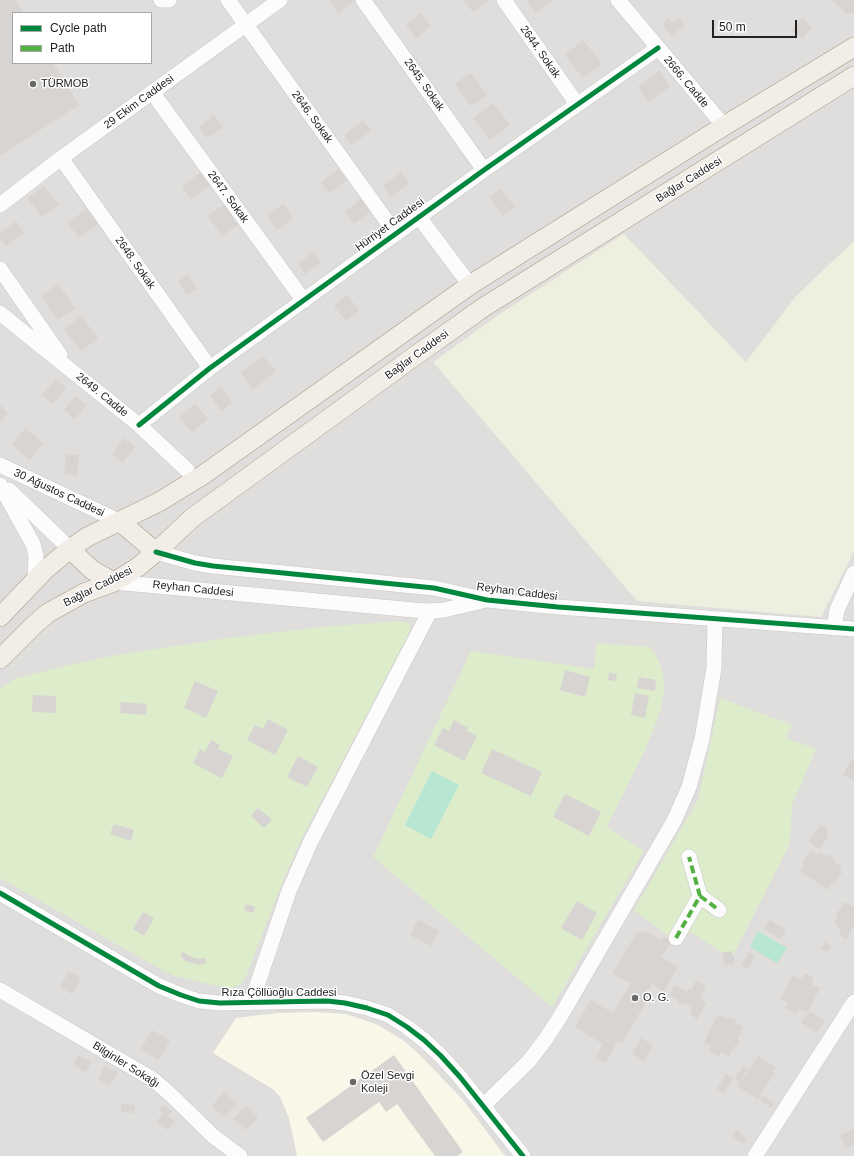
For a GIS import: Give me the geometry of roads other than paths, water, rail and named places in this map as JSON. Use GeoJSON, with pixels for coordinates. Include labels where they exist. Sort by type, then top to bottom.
{"type":"FeatureCollection","features":[{"type":"Feature","properties":{"kind":"main road"},"geometry":{"type":"LineString","coordinates":[[0,617],[35,580],[70,549],[87,537],[159,502],[203,475],[470,285],[724,126],[854,47]]}},
{"type":"Feature","properties":{"kind":"main road","name":"Bağlar Caddesi"},"geometry":{"type":"LineString","coordinates":[[0,659],[48,613],[84,593],[114,582],[138,567],[192,518],[484,307],[854,76]]}},
{"type":"Feature","properties":{"kind":"main road"},"geometry":{"type":"LineString","coordinates":[[119,522],[156,552]]}},
{"type":"Feature","properties":{"kind":"main road"},"geometry":{"type":"LineString","coordinates":[[70,549],[92,570],[114,582]]}},
{"type":"Feature","properties":{"kind":"street"},"geometry":{"type":"LineString","coordinates":[[161,0],[169,0]]}},
{"type":"Feature","properties":{"kind":"street","name":"2646. Sokak"},"geometry":{"type":"LineString","coordinates":[[228,0],[396,234]]}},
{"type":"Feature","properties":{"kind":"street","name":"29 Ekim Caddesi"},"geometry":{"type":"LineString","coordinates":[[0,205],[61,158],[280,0]]}},
{"type":"Feature","properties":{"kind":"street","name":"2645. Sokak"},"geometry":{"type":"LineString","coordinates":[[364,0],[484,170]]}},
{"type":"Feature","properties":{"kind":"street","name":"2644. Sokak"},"geometry":{"type":"LineString","coordinates":[[504,0],[578,104]]}},
{"type":"Feature","properties":{"kind":"street","name":"2666. Cadde"},"geometry":{"type":"LineString","coordinates":[[618,0],[724,126]]}},
{"type":"Feature","properties":{"kind":"street","name":"Hürriyet Caddesi"},"geometry":{"type":"LineString","coordinates":[[139,425],[210,368],[484,170],[658,48]]}},
{"type":"Feature","properties":{"kind":"street","name":"2647. Sokak"},"geometry":{"type":"LineString","coordinates":[[152,92],[304,301]]}},
{"type":"Feature","properties":{"kind":"street","name":"2648. Sokak"},"geometry":{"type":"LineString","coordinates":[[61,158],[210,368]]}},
{"type":"Feature","properties":{"kind":"street"},"geometry":{"type":"LineString","coordinates":[[419,217],[470,285]]}},
{"type":"Feature","properties":{"kind":"street","name":"2649. Cadde"},"geometry":{"type":"LineString","coordinates":[[0,269],[70,369]]}},
{"type":"Feature","properties":{"kind":"street","name":"2649. Cadde"},"geometry":{"type":"LineString","coordinates":[[0,313],[139,425],[187,470]]}},
{"type":"Feature","properties":{"kind":"street","name":"30 Ağustos Caddesi"},"geometry":{"type":"LineString","coordinates":[[0,465],[119,522]]}},
{"type":"Feature","properties":{"kind":"street","name":"30 Ağustos Caddesi"},"geometry":{"type":"LineString","coordinates":[[0,480],[70,549]]}},
{"type":"Feature","properties":{"kind":"street"},"geometry":{"type":"LineString","coordinates":[[0,485],[33,544],[36,556],[35,580]]}},
{"type":"Feature","properties":{"kind":"street","name":"Reyhan Caddesi"},"geometry":{"type":"LineString","coordinates":[[156,552],[195,563],[213,566],[434,588],[487,600],[854,629]]}},
{"type":"Feature","properties":{"kind":"street"},"geometry":{"type":"LineString","coordinates":[[834,628],[837,610],[854,573]]}},
{"type":"Feature","properties":{"kind":"street","name":"Reyhan Caddesi"},"geometry":{"type":"LineString","coordinates":[[114,582],[430,611],[444,610],[487,600]]}},
{"type":"Feature","properties":{"kind":"street"},"geometry":{"type":"LineString","coordinates":[[251,1003],[289,891],[310,843],[430,611]]}},
{"type":"Feature","properties":{"kind":"street"},"geometry":{"type":"LineString","coordinates":[[483,1106],[528,1061],[545,1040],[674,821],[689,787],[702,739],[714,668],[715,619]]}},
{"type":"Feature","properties":{"kind":"street"},"geometry":{"type":"LineString","coordinates":[[689,857],[700,896],[719,910]]}},
{"type":"Feature","properties":{"kind":"street","name":"Rıza Çöllüoğlu Caddesi"},"geometry":{"type":"LineString","coordinates":[[0,893],[159,986],[199,1001],[220,1003],[327,1001],[367,1008],[388,1016],[407,1027],[430,1046],[460,1077],[523,1156]]}},
{"type":"Feature","properties":{"kind":"street"},"geometry":{"type":"LineString","coordinates":[[676,938],[700,896]]}},
{"type":"Feature","properties":{"kind":"street","name":"Bilginler Sokağı"},"geometry":{"type":"LineString","coordinates":[[0,990],[154,1080],[172,1095],[213,1136],[240,1156]]}},
{"type":"Feature","properties":{"kind":"street"},"geometry":{"type":"LineString","coordinates":[[755,1156],[854,1002]]}},
{"type":"Feature","properties":{"kind":"place","name":"TÜRMOB"},"geometry":{"type":"Point","coordinates":[33,84]}},
{"type":"Feature","properties":{"kind":"place","name":"O. G."},"geometry":{"type":"Point","coordinates":[635,998]}},
{"type":"Feature","properties":{"kind":"place","name":"Özel Sevgi Koleji"},"geometry":{"type":"Point","coordinates":[353,1082]}}]}
